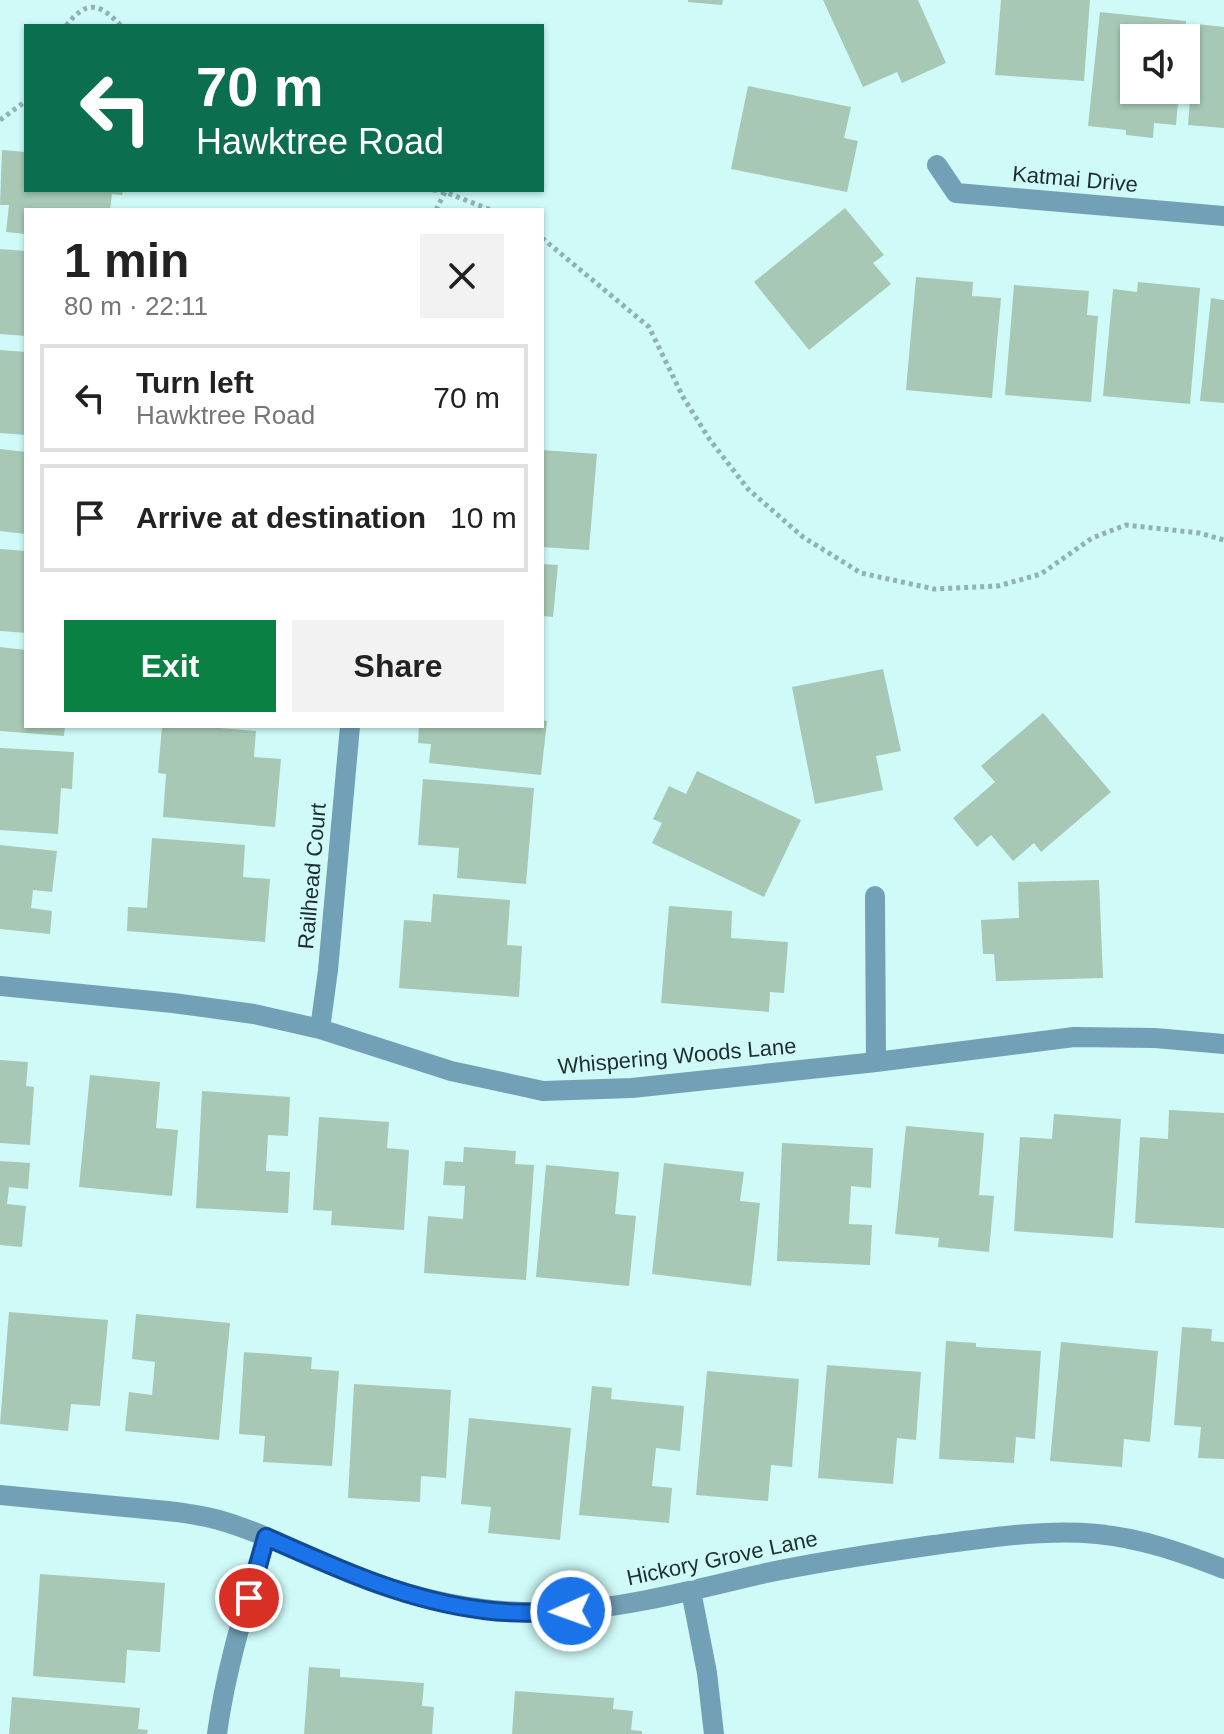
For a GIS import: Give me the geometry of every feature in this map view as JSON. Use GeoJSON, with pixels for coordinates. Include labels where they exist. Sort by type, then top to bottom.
{"type":"FeatureCollection","features":[{"type":"Feature","properties":{"kind":"street","name":"Katmai Drive"},"geometry":{"type":"LineString","coordinates":[[937,165],[956,193],[1224,216]]}},
{"type":"Feature","properties":{"kind":"street","name":"Railhead Court"},"geometry":{"type":"LineString","coordinates":[[320,1029],[350,728]]}},
{"type":"Feature","properties":{"kind":"street"},"geometry":{"type":"LineString","coordinates":[[875,896],[876,1062]]}},
{"type":"Feature","properties":{"kind":"street","name":"Whispering Woods Lane"},"geometry":{"type":"LineString","coordinates":[[0,986],[186,1004],[254,1014],[320,1029],[451,1071],[543,1091],[632,1088],[1074,1037],[1155,1038],[1224,1044]]}},
{"type":"Feature","properties":{"kind":"street","name":"Hickory Grove Lane"},"geometry":{"type":"LineString","coordinates":[[0,1495],[180,1513],[217,1520],[420,1598],[487,1611],[588,1610],[819,1562],[1037,1533],[1091,1534],[1147,1542],[1224,1569]]}},
{"type":"Feature","properties":{"kind":"street"},"geometry":{"type":"LineString","coordinates":[[217,1734],[231,1659],[266,1537]]}},
{"type":"Feature","properties":{"kind":"street"},"geometry":{"type":"LineString","coordinates":[[691,1591],[707,1673],[714,1734]]}},
{"type":"Feature","properties":{"kind":"path"},"geometry":{"type":"LineString","coordinates":[[68,24],[76,13],[87,7],[97,7],[119,24]]}},
{"type":"Feature","properties":{"kind":"path"},"geometry":{"type":"LineString","coordinates":[[0,120],[24,102]]}},
{"type":"Feature","properties":{"kind":"path"},"geometry":{"type":"LineString","coordinates":[[437,208],[445,192],[486,208]]}},
{"type":"Feature","properties":{"kind":"path"},"geometry":{"type":"LineString","coordinates":[[544,240],[649,327],[683,397],[710,440],[748,489],[803,537],[861,573],[934,589],[998,586],[1041,574],[1092,538],[1126,525],[1199,533],[1224,540]]}},
{"type":"Feature","properties":{"kind":"building"},"geometry":{"type":"Polygon","coordinates":[[[688,0],[723,0],[722,5],[688,0]]]}},
{"type":"Feature","properties":{"kind":"building"},"geometry":{"type":"Polygon","coordinates":[[[823,0],[918,0],[946,63],[902,83],[897,72],[863,87],[823,0]]]}},
{"type":"Feature","properties":{"kind":"building"},"geometry":{"type":"Polygon","coordinates":[[[1001,0],[1090,0],[1084,81],[995,75],[1001,0]]]}},
{"type":"Feature","properties":{"kind":"building"},"geometry":{"type":"Polygon","coordinates":[[[1100,12],[1186,21],[1186,24],[1120,24],[1120,104],[1178,104],[1176,125],[1154,123],[1153,138],[1126,135],[1126,130],[1088,126],[1100,12]]]}},
{"type":"Feature","properties":{"kind":"building"},"geometry":{"type":"Polygon","coordinates":[[[1200,24],[1224,27],[1224,128],[1188,125],[1190,104],[1200,104],[1200,24]]]}},
{"type":"Feature","properties":{"kind":"building"},"geometry":{"type":"Polygon","coordinates":[[[748,86],[851,107],[844,138],[858,141],[847,192],[731,169],[748,86]]]}},
{"type":"Feature","properties":{"kind":"building"},"geometry":{"type":"Polygon","coordinates":[[[2,150],[24,152],[24,192],[123,192],[122,195],[112,194],[110,208],[24,208],[24,234],[6,232],[9,205],[0,205],[2,150]]]}},
{"type":"Feature","properties":{"kind":"building"},"geometry":{"type":"Polygon","coordinates":[[[845,208],[884,255],[873,263],[891,284],[809,350],[754,282],[845,208]]]}},
{"type":"Feature","properties":{"kind":"building"},"geometry":{"type":"Polygon","coordinates":[[[0,249],[24,251],[24,336],[0,334],[0,249]]]}},
{"type":"Feature","properties":{"kind":"building"},"geometry":{"type":"Polygon","coordinates":[[[916,277],[973,282],[972,296],[1001,298],[992,398],[906,390],[916,277]]]}},
{"type":"Feature","properties":{"kind":"building"},"geometry":{"type":"Polygon","coordinates":[[[1138,282],[1200,288],[1190,404],[1103,396],[1113,289],[1137,292],[1138,282]]]}},
{"type":"Feature","properties":{"kind":"building"},"geometry":{"type":"Polygon","coordinates":[[[1014,285],[1089,291],[1087,315],[1098,316],[1091,402],[1005,395],[1014,285]]]}},
{"type":"Feature","properties":{"kind":"building"},"geometry":{"type":"Polygon","coordinates":[[[1211,298],[1224,300],[1224,403],[1200,401],[1211,298]]]}},
{"type":"Feature","properties":{"kind":"building"},"geometry":{"type":"Polygon","coordinates":[[[0,350],[24,352],[24,435],[0,433],[0,350]]]}},
{"type":"Feature","properties":{"kind":"building"},"geometry":{"type":"Polygon","coordinates":[[[0,449],[24,452],[24,534],[0,531],[0,449]]]}},
{"type":"Feature","properties":{"kind":"building"},"geometry":{"type":"Polygon","coordinates":[[[544,450],[597,454],[589,550],[544,547],[544,450]]]}},
{"type":"Feature","properties":{"kind":"building"},"geometry":{"type":"Polygon","coordinates":[[[0,549],[24,551],[24,633],[0,631],[0,549]]]}},
{"type":"Feature","properties":{"kind":"building"},"geometry":{"type":"Polygon","coordinates":[[[544,564],[558,565],[553,617],[544,616],[544,564]]]}},
{"type":"Feature","properties":{"kind":"building"},"geometry":{"type":"Polygon","coordinates":[[[0,647],[24,650],[24,728],[65,728],[64,736],[0,731],[0,647]]]}},
{"type":"Feature","properties":{"kind":"building"},"geometry":{"type":"Polygon","coordinates":[[[883,669],[901,751],[876,756],[883,790],[815,804],[792,687],[883,669]]]}},
{"type":"Feature","properties":{"kind":"building"},"geometry":{"type":"Polygon","coordinates":[[[1043,713],[1111,792],[1041,852],[1034,843],[1013,861],[991,835],[977,847],[953,818],[995,782],[981,766],[1043,713]]]}},
{"type":"Feature","properties":{"kind":"building"},"geometry":{"type":"Polygon","coordinates":[[[544,720],[547,721],[541,775],[429,763],[431,744],[418,743],[419,728],[544,728],[544,720]]]}},
{"type":"Feature","properties":{"kind":"building"},"geometry":{"type":"Polygon","coordinates":[[[162,728],[256,731],[254,757],[281,759],[275,827],[163,817],[166,774],[158,773],[162,728]]]}},
{"type":"Feature","properties":{"kind":"building"},"geometry":{"type":"Polygon","coordinates":[[[0,748],[74,752],[72,789],[61,788],[58,834],[0,830],[0,748]]]}},
{"type":"Feature","properties":{"kind":"building"},"geometry":{"type":"Polygon","coordinates":[[[697,771],[801,820],[764,897],[652,843],[662,823],[653,819],[669,786],[686,794],[697,771]]]}},
{"type":"Feature","properties":{"kind":"building"},"geometry":{"type":"Polygon","coordinates":[[[423,779],[534,788],[526,884],[457,878],[459,848],[418,845],[423,779]]]}},
{"type":"Feature","properties":{"kind":"building"},"geometry":{"type":"Polygon","coordinates":[[[152,838],[245,845],[243,877],[270,879],[265,942],[127,931],[128,907],[147,908],[152,838]]]}},
{"type":"Feature","properties":{"kind":"building"},"geometry":{"type":"Polygon","coordinates":[[[0,845],[57,851],[52,892],[33,890],[31,908],[52,911],[50,934],[0,929],[0,845]]]}},
{"type":"Feature","properties":{"kind":"building"},"geometry":{"type":"Polygon","coordinates":[[[1099,880],[1103,978],[996,981],[994,954],[983,954],[981,920],[1019,918],[1018,882],[1099,880]]]}},
{"type":"Feature","properties":{"kind":"building"},"geometry":{"type":"Polygon","coordinates":[[[433,894],[510,900],[507,945],[522,946],[519,997],[399,988],[404,920],[431,922],[433,894]]]}},
{"type":"Feature","properties":{"kind":"building"},"geometry":{"type":"Polygon","coordinates":[[[669,906],[732,911],[731,938],[788,942],[784,993],[770,992],[769,1012],[661,1003],[669,906]]]}},
{"type":"Feature","properties":{"kind":"building"},"geometry":{"type":"Polygon","coordinates":[[[0,1060],[28,1062],[26,1086],[34,1087],[30,1145],[0,1143],[0,1060]]]}},
{"type":"Feature","properties":{"kind":"building"},"geometry":{"type":"Polygon","coordinates":[[[90,1075],[160,1082],[156,1128],[178,1130],[172,1196],[79,1187],[90,1075]]]}},
{"type":"Feature","properties":{"kind":"building"},"geometry":{"type":"Polygon","coordinates":[[[202,1091],[290,1097],[288,1136],[268,1135],[266,1171],[290,1172],[288,1213],[196,1208],[202,1091]]]}},
{"type":"Feature","properties":{"kind":"building"},"geometry":{"type":"Polygon","coordinates":[[[1169,1110],[1224,1113],[1224,1228],[1135,1223],[1140,1137],[1168,1139],[1169,1110]]]}},
{"type":"Feature","properties":{"kind":"building"},"geometry":{"type":"Polygon","coordinates":[[[1054,1114],[1121,1119],[1113,1238],[1014,1231],[1020,1137],[1052,1139],[1054,1114]]]}},
{"type":"Feature","properties":{"kind":"building"},"geometry":{"type":"Polygon","coordinates":[[[319,1117],[389,1122],[387,1148],[409,1150],[404,1230],[331,1225],[332,1211],[313,1210],[319,1117]]]}},
{"type":"Feature","properties":{"kind":"building"},"geometry":{"type":"Polygon","coordinates":[[[906,1126],[984,1133],[979,1195],[994,1196],[989,1252],[938,1247],[939,1238],[895,1234],[906,1126]]]}},
{"type":"Feature","properties":{"kind":"building"},"geometry":{"type":"Polygon","coordinates":[[[782,1143],[873,1148],[871,1188],[851,1186],[849,1224],[872,1225],[870,1265],[777,1261],[782,1143]]]}},
{"type":"Feature","properties":{"kind":"building"},"geometry":{"type":"Polygon","coordinates":[[[464,1147],[516,1151],[515,1164],[534,1165],[526,1280],[424,1273],[428,1216],[463,1219],[465,1186],[443,1185],[445,1161],[463,1162],[464,1147]]]}},
{"type":"Feature","properties":{"kind":"building"},"geometry":{"type":"Polygon","coordinates":[[[0,1161],[30,1163],[28,1189],[9,1187],[7,1204],[26,1206],[22,1247],[0,1245],[0,1161]]]}},
{"type":"Feature","properties":{"kind":"building"},"geometry":{"type":"Polygon","coordinates":[[[664,1163],[744,1172],[740,1201],[760,1203],[751,1286],[652,1274],[664,1163]]]}},
{"type":"Feature","properties":{"kind":"building"},"geometry":{"type":"Polygon","coordinates":[[[546,1165],[619,1172],[615,1214],[636,1216],[629,1286],[536,1277],[546,1165]]]}},
{"type":"Feature","properties":{"kind":"building"},"geometry":{"type":"Polygon","coordinates":[[[9,1312],[108,1320],[100,1406],[71,1404],[68,1431],[0,1424],[9,1312]]]}},
{"type":"Feature","properties":{"kind":"building"},"geometry":{"type":"Polygon","coordinates":[[[136,1314],[230,1323],[219,1440],[125,1431],[129,1392],[152,1395],[155,1362],[132,1359],[136,1314]]]}},
{"type":"Feature","properties":{"kind":"building"},"geometry":{"type":"Polygon","coordinates":[[[1182,1327],[1212,1329],[1211,1341],[1224,1342],[1224,1459],[1198,1458],[1201,1427],[1174,1425],[1182,1327]]]}},
{"type":"Feature","properties":{"kind":"building"},"geometry":{"type":"Polygon","coordinates":[[[946,1341],[976,1343],[976,1347],[1041,1351],[1035,1439],[1016,1437],[1014,1463],[939,1459],[946,1341]]]}},
{"type":"Feature","properties":{"kind":"building"},"geometry":{"type":"Polygon","coordinates":[[[1061,1342],[1158,1351],[1150,1442],[1124,1439],[1122,1467],[1050,1461],[1061,1342]]]}},
{"type":"Feature","properties":{"kind":"building"},"geometry":{"type":"Polygon","coordinates":[[[244,1352],[312,1357],[311,1369],[339,1371],[332,1466],[263,1462],[265,1436],[239,1434],[244,1352]]]}},
{"type":"Feature","properties":{"kind":"building"},"geometry":{"type":"Polygon","coordinates":[[[827,1365],[921,1372],[916,1440],[897,1438],[893,1484],[818,1478],[827,1365]]]}},
{"type":"Feature","properties":{"kind":"building"},"geometry":{"type":"Polygon","coordinates":[[[707,1371],[799,1379],[792,1467],[771,1465],[768,1501],[696,1495],[707,1371]]]}},
{"type":"Feature","properties":{"kind":"building"},"geometry":{"type":"Polygon","coordinates":[[[354,1384],[451,1390],[446,1478],[421,1476],[420,1502],[348,1498],[354,1384]]]}},
{"type":"Feature","properties":{"kind":"building"},"geometry":{"type":"Polygon","coordinates":[[[592,1386],[612,1388],[611,1399],[684,1406],[680,1451],[656,1448],[652,1486],[672,1488],[669,1523],[579,1515],[592,1386]]]}},
{"type":"Feature","properties":{"kind":"building"},"geometry":{"type":"Polygon","coordinates":[[[469,1418],[571,1428],[560,1540],[488,1533],[491,1507],[461,1504],[469,1418]]]}},
{"type":"Feature","properties":{"kind":"building"},"geometry":{"type":"Polygon","coordinates":[[[40,1574],[165,1583],[160,1652],[127,1650],[125,1683],[33,1676],[40,1574]]]}},
{"type":"Feature","properties":{"kind":"building"},"geometry":{"type":"Polygon","coordinates":[[[309,1667],[340,1669],[340,1677],[424,1683],[422,1706],[434,1707],[432,1734],[304,1734],[309,1667]]]}},
{"type":"Feature","properties":{"kind":"building"},"geometry":{"type":"Polygon","coordinates":[[[515,1691],[614,1698],[613,1709],[633,1711],[631,1730],[642,1731],[642,1734],[512,1734],[515,1691]]]}},
{"type":"Feature","properties":{"kind":"building"},"geometry":{"type":"Polygon","coordinates":[[[12,1697],[140,1708],[138,1729],[148,1730],[147,1734],[9,1734],[12,1697]]]}},
{"type":"Feature","properties":{"kind":"route"},"geometry":{"type":"LineString","coordinates":[[249,1598],[266,1537],[351,1574],[420,1598],[487,1611],[571,1611]]}}]}
